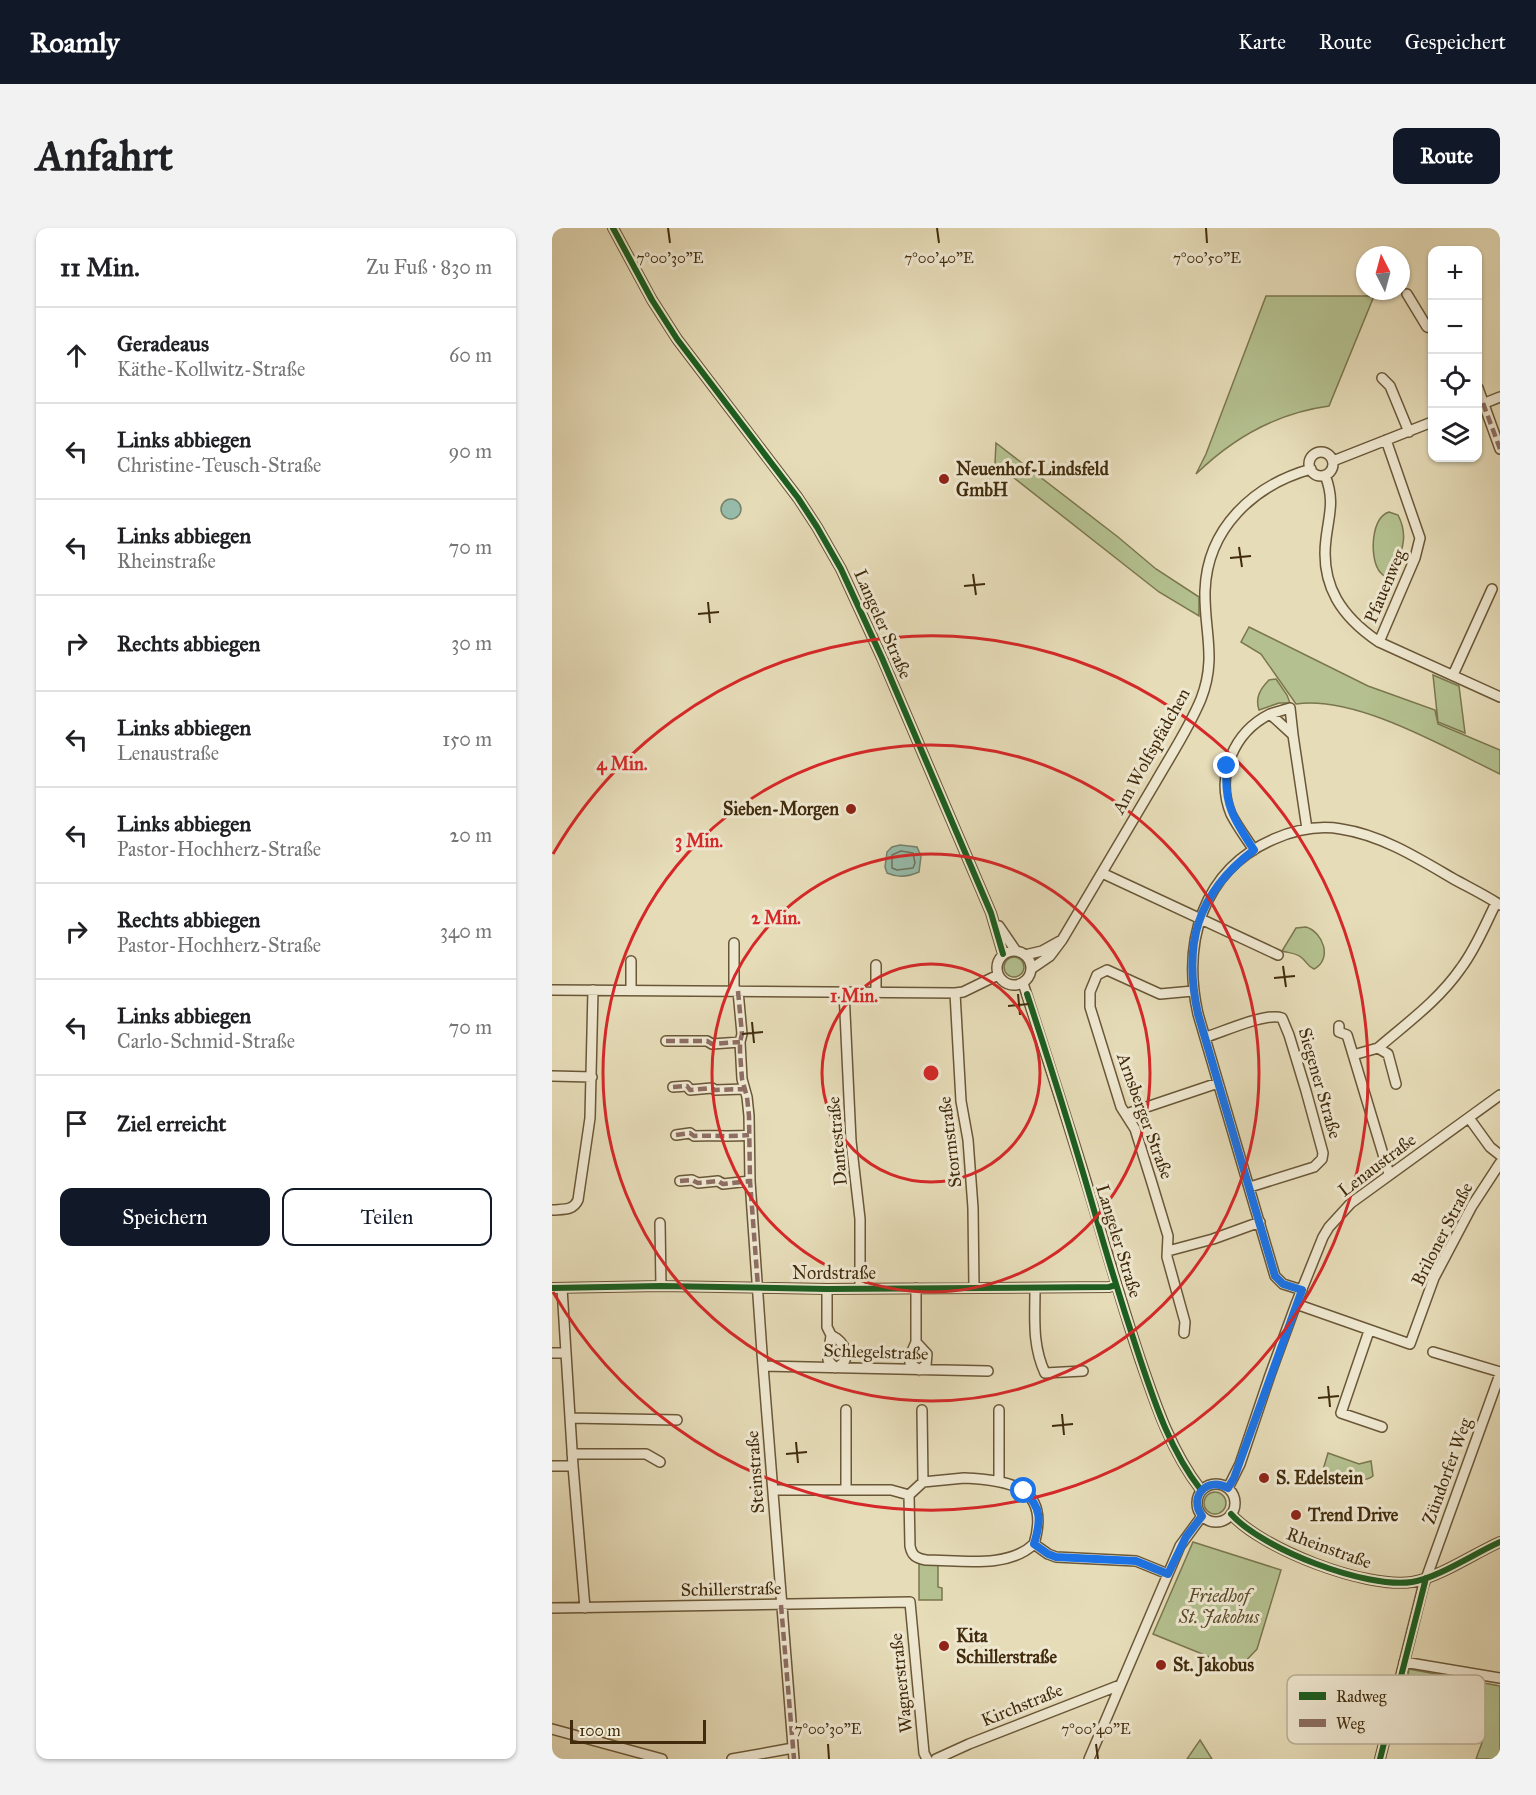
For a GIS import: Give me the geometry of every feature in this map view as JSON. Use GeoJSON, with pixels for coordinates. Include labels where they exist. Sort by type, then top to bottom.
{"type":"FeatureCollection","features":[{"type":"Feature","properties":{"kind":"street","name":"Langeler Straße"},"geometry":{"type":"LineString","coordinates":[[613,228],[676,339],[792,490],[841,569],[870,630],[991,913],[1002,954]]}},
{"type":"Feature","properties":{"kind":"street"},"geometry":{"type":"LineString","coordinates":[[1410,299],[1428,327]]}},
{"type":"Feature","properties":{"kind":"street"},"geometry":{"type":"LineString","coordinates":[[1382,378],[1390,386],[1409,432]]}},
{"type":"Feature","properties":{"kind":"street"},"geometry":{"type":"LineString","coordinates":[[1482,403],[1500,397]]}},
{"type":"Feature","properties":{"kind":"street"},"geometry":{"type":"LineString","coordinates":[[1482,408],[1500,449]]}},
{"type":"Feature","properties":{"kind":"street"},"geometry":{"type":"LineString","coordinates":[[1333,461],[1428,424]]}},
{"type":"Feature","properties":{"kind":"street","name":"Pfauenweg"},"geometry":{"type":"LineString","coordinates":[[1379,642],[1415,558],[1420,538],[1386,440]]}},
{"type":"Feature","properties":{"kind":"street"},"geometry":{"type":"LineString","coordinates":[[1317,453],[1327,453],[1333,461],[1332,470],[1325,475],[1318,475],[1311,469],[1311,460],[1317,453]]}},
{"type":"Feature","properties":{"kind":"street","name":"Am Wolfspfädchen"},"geometry":{"type":"LineString","coordinates":[[1031,969],[1050,956],[1062,940],[1185,731],[1201,699],[1210,657],[1205,590],[1210,563],[1228,523],[1245,504],[1261,491],[1283,478],[1311,469]]}},
{"type":"Feature","properties":{"kind":"street"},"geometry":{"type":"LineString","coordinates":[[1325,475],[1332,501],[1326,542],[1329,580],[1338,604],[1361,630],[1379,642],[1500,697]]}},
{"type":"Feature","properties":{"kind":"street"},"geometry":{"type":"LineString","coordinates":[[1453,675],[1492,589]]}},
{"type":"Feature","properties":{"kind":"street"},"geometry":{"type":"LineString","coordinates":[[1254,850],[1228,806],[1227,766],[1235,746],[1244,733],[1258,720],[1290,708],[1307,829]]}},
{"type":"Feature","properties":{"kind":"street"},"geometry":{"type":"LineString","coordinates":[[1270,714],[1293,735]]}},
{"type":"Feature","properties":{"kind":"street"},"geometry":{"type":"LineString","coordinates":[[1302,1290],[1283,1284],[1275,1276],[1193,991],[1192,962],[1200,918],[1216,885],[1238,862],[1254,850],[1281,836],[1307,829],[1330,827],[1364,834],[1401,850],[1498,904],[1474,949],[1454,978],[1424,1009],[1378,1048],[1353,1055]]}},
{"type":"Feature","properties":{"kind":"street"},"geometry":{"type":"LineString","coordinates":[[1102,873],[1278,955]]}},
{"type":"Feature","properties":{"kind":"street","name":"Langeler Straße"},"geometry":{"type":"LineString","coordinates":[[991,913],[1007,939],[1021,953]]}},
{"type":"Feature","properties":{"kind":"street"},"geometry":{"type":"LineString","coordinates":[[1021,953],[1031,964],[1029,977],[1023,982],[1008,984],[998,975],[997,964],[1002,954],[1009,951],[1021,953],[1042,951],[1062,940]]}},
{"type":"Feature","properties":{"kind":"street","name":"Steinstraße"},"geometry":{"type":"LineString","coordinates":[[734,943],[736,991],[742,1034],[740,1042],[744,1089],[747,1097],[750,1181],[763,1366],[794,1759]]}},
{"type":"Feature","properties":{"kind":"street"},"geometry":{"type":"LineString","coordinates":[[630,961],[631,990]]}},
{"type":"Feature","properties":{"kind":"street"},"geometry":{"type":"LineString","coordinates":[[876,965],[876,992]]}},
{"type":"Feature","properties":{"kind":"street","name":"Arnsberger Straße"},"geometry":{"type":"LineString","coordinates":[[1184,1333],[1185,1322],[1167,1257],[1168,1236],[1135,1130],[1121,1107],[1090,1006],[1090,992],[1094,980],[1100,973],[1107,970],[1160,994],[1193,991]]}},
{"type":"Feature","properties":{"kind":"street"},"geometry":{"type":"LineString","coordinates":[[552,990],[955,993],[963,992],[998,975]]}},
{"type":"Feature","properties":{"kind":"street","name":"Langeler Straße"},"geometry":{"type":"LineString","coordinates":[[1023,982],[1116,1285],[1155,1402],[1177,1452],[1188,1473],[1201,1490]]}},
{"type":"Feature","properties":{"kind":"street"},"geometry":{"type":"LineString","coordinates":[[552,1209],[570,1208],[575,1206],[578,1200],[588,1137],[592,1077],[593,990]]}},
{"type":"Feature","properties":{"kind":"street","name":"Dantestraße"},"geometry":{"type":"LineString","coordinates":[[844,991],[851,1141],[860,1219],[860,1288]]}},
{"type":"Feature","properties":{"kind":"street","name":"Stormstraße"},"geometry":{"type":"LineString","coordinates":[[955,993],[961,1101],[968,1140],[973,1208],[974,1288]]}},
{"type":"Feature","properties":{"kind":"street","name":"Siegener Straße"},"geometry":{"type":"LineString","coordinates":[[1206,1037],[1278,1016],[1282,1018],[1303,1080],[1323,1153],[1322,1159],[1314,1167],[1250,1187]]}},
{"type":"Feature","properties":{"kind":"street"},"geometry":{"type":"LineString","coordinates":[[1339,1026],[1339,1032],[1347,1035],[1389,1174]]}},
{"type":"Feature","properties":{"kind":"street"},"geometry":{"type":"LineString","coordinates":[[666,1041],[707,1041],[712,1044],[740,1042]]}},
{"type":"Feature","properties":{"kind":"street"},"geometry":{"type":"LineString","coordinates":[[1378,1048],[1388,1054],[1396,1084]]}},
{"type":"Feature","properties":{"kind":"street"},"geometry":{"type":"LineString","coordinates":[[552,1076],[592,1077]]}},
{"type":"Feature","properties":{"kind":"street"},"geometry":{"type":"LineString","coordinates":[[1126,1114],[1218,1083]]}},
{"type":"Feature","properties":{"kind":"street"},"geometry":{"type":"LineString","coordinates":[[673,1088],[687,1086],[690,1089],[744,1089]]}},
{"type":"Feature","properties":{"kind":"street","name":"Lenaustraße"},"geometry":{"type":"LineString","coordinates":[[1228,1488],[1240,1464],[1269,1375],[1296,1304],[1329,1227],[1351,1203],[1500,1095]]}},
{"type":"Feature","properties":{"kind":"street"},"geometry":{"type":"LineString","coordinates":[[1469,1118],[1490,1147],[1500,1155]]}},
{"type":"Feature","properties":{"kind":"street"},"geometry":{"type":"LineString","coordinates":[[676,1134],[690,1133],[694,1136],[714,1134],[722,1137],[749,1135]]}},
{"type":"Feature","properties":{"kind":"street","name":"Briloner Straße"},"geometry":{"type":"LineString","coordinates":[[1296,1304],[1410,1344],[1434,1278],[1472,1206],[1500,1163]]}},
{"type":"Feature","properties":{"kind":"street"},"geometry":{"type":"LineString","coordinates":[[680,1181],[692,1180],[698,1183],[718,1181],[723,1184],[750,1181]]}},
{"type":"Feature","properties":{"kind":"street"},"geometry":{"type":"LineString","coordinates":[[1168,1251],[1213,1239],[1260,1222]]}},
{"type":"Feature","properties":{"kind":"street"},"geometry":{"type":"LineString","coordinates":[[660,1223],[661,1286]]}},
{"type":"Feature","properties":{"kind":"street","name":"Nordstraße"},"geometry":{"type":"LineString","coordinates":[[557,1288],[661,1286],[827,1289],[1035,1288],[1116,1285]]}},
{"type":"Feature","properties":{"kind":"street"},"geometry":{"type":"LineString","coordinates":[[557,1288],[566,1353],[585,1608]]}},
{"type":"Feature","properties":{"kind":"street"},"geometry":{"type":"LineString","coordinates":[[916,1288],[916,1342],[909,1356],[910,1363],[919,1370],[927,1365],[927,1354],[916,1342]]}},
{"type":"Feature","properties":{"kind":"street"},"geometry":{"type":"LineString","coordinates":[[1035,1288],[1034,1337],[1039,1360],[1045,1373],[1083,1371]]}},
{"type":"Feature","properties":{"kind":"street"},"geometry":{"type":"LineString","coordinates":[[827,1289],[827,1327],[831,1335],[842,1343],[847,1358],[835,1368],[828,1360],[831,1335]]}},
{"type":"Feature","properties":{"kind":"street"},"geometry":{"type":"LineString","coordinates":[[1369,1331],[1341,1413],[1382,1427]]}},
{"type":"Feature","properties":{"kind":"street","name":"Zündorfer Weg"},"geometry":{"type":"LineString","coordinates":[[1401,1675],[1426,1578],[1500,1373],[1433,1352]]}},
{"type":"Feature","properties":{"kind":"street"},"geometry":{"type":"LineString","coordinates":[[552,1353],[566,1353]]}},
{"type":"Feature","properties":{"kind":"street","name":"Schlegelstraße"},"geometry":{"type":"LineString","coordinates":[[763,1366],[988,1371]]}},
{"type":"Feature","properties":{"kind":"street"},"geometry":{"type":"LineString","coordinates":[[846,1410],[846,1490]]}},
{"type":"Feature","properties":{"kind":"street"},"geometry":{"type":"LineString","coordinates":[[922,1410],[923,1482]]}},
{"type":"Feature","properties":{"kind":"street"},"geometry":{"type":"LineString","coordinates":[[999,1410],[999,1481]]}},
{"type":"Feature","properties":{"kind":"street"},"geometry":{"type":"LineString","coordinates":[[570,1418],[677,1420]]}},
{"type":"Feature","properties":{"kind":"street"},"geometry":{"type":"LineString","coordinates":[[572,1454],[646,1454],[660,1462]]}},
{"type":"Feature","properties":{"kind":"street"},"geometry":{"type":"LineString","coordinates":[[552,1466],[573,1466]]}},
{"type":"Feature","properties":{"kind":"street"},"geometry":{"type":"LineString","coordinates":[[964,1478],[999,1481],[1024,1491],[1033,1500],[1038,1510],[1039,1521],[1034,1544],[1020,1554],[999,1560],[917,1558],[912,1554],[909,1495],[923,1482],[964,1478]]}},
{"type":"Feature","properties":{"kind":"street"},"geometry":{"type":"LineString","coordinates":[[1211,1484],[1228,1488],[1234,1497],[1234,1509],[1231,1514],[1217,1522],[1202,1516],[1196,1500],[1201,1490],[1211,1484]]}},
{"type":"Feature","properties":{"kind":"street"},"geometry":{"type":"LineString","coordinates":[[773,1490],[891,1490],[909,1495]]}},
{"type":"Feature","properties":{"kind":"street","name":"Rheinstraße"},"geometry":{"type":"LineString","coordinates":[[1231,1514],[1250,1531],[1281,1548],[1348,1574],[1384,1582],[1400,1583],[1426,1578],[1500,1542]]}},
{"type":"Feature","properties":{"kind":"street"},"geometry":{"type":"LineString","coordinates":[[1089,1759],[1168,1574],[1186,1537],[1202,1516]]}},
{"type":"Feature","properties":{"kind":"street"},"geometry":{"type":"LineString","coordinates":[[1034,1544],[1056,1557],[1136,1561],[1168,1574]]}},
{"type":"Feature","properties":{"kind":"street","name":"Schillerstraße"},"geometry":{"type":"LineString","coordinates":[[552,1608],[910,1602]]}},
{"type":"Feature","properties":{"kind":"street","name":"Wagnerstraße"},"geometry":{"type":"LineString","coordinates":[[910,1602],[924,1753],[927,1759]]}},
{"type":"Feature","properties":{"kind":"street"},"geometry":{"type":"LineString","coordinates":[[1404,1662],[1482,1675]]}},
{"type":"Feature","properties":{"kind":"street"},"geometry":{"type":"LineString","coordinates":[[1485,1676],[1500,1678]]}},
{"type":"Feature","properties":{"kind":"street","name":"Kirchstraße"},"geometry":{"type":"LineString","coordinates":[[936,1759],[1120,1684]]}},
{"type":"Feature","properties":{"kind":"street"},"geometry":{"type":"LineString","coordinates":[[552,1729],[662,1759]]}},
{"type":"Feature","properties":{"kind":"street","name":"Zündorfer Weg"},"geometry":{"type":"LineString","coordinates":[[1380,1759],[1384,1744]]}},
{"type":"Feature","properties":{"kind":"street"},"geometry":{"type":"LineString","coordinates":[[732,1759],[793,1748]]}},
{"type":"Feature","properties":{"kind":"green space"},"geometry":{"type":"Polygon","coordinates":[[[1266,296],[1356,296],[1356,300],[1372,300],[1329,406],[1292,414],[1257,429],[1226,449],[1196,474],[1206,454],[1266,296]]]}},
{"type":"Feature","properties":{"kind":"green space"},"geometry":{"type":"Polygon","coordinates":[[[996,443],[1156,569],[1199,597],[1199,616],[1159,592],[995,463],[996,443]]]}},
{"type":"Feature","properties":{"kind":"green space"},"geometry":{"type":"Polygon","coordinates":[[[1389,512],[1398,515],[1402,523],[1404,539],[1400,554],[1389,576],[1384,576],[1375,563],[1373,546],[1379,521],[1389,512]]]}},
{"type":"Feature","properties":{"kind":"green space"},"geometry":{"type":"Polygon","coordinates":[[[1249,627],[1368,686],[1435,710],[1438,724],[1500,750],[1500,774],[1428,738],[1373,715],[1346,707],[1320,703],[1296,704],[1261,654],[1241,642],[1249,627]]]}},
{"type":"Feature","properties":{"kind":"green space"},"geometry":{"type":"Polygon","coordinates":[[[1433,675],[1459,686],[1465,733],[1438,722],[1433,675]]]}},
{"type":"Feature","properties":{"kind":"green space"},"geometry":{"type":"Polygon","coordinates":[[[1276,679],[1290,703],[1279,703],[1259,710],[1258,698],[1261,690],[1269,680],[1276,679]]]}},
{"type":"Feature","properties":{"kind":"green space"},"geometry":{"type":"Polygon","coordinates":[[[1306,927],[1317,934],[1324,946],[1323,959],[1314,969],[1298,955],[1282,951],[1296,928],[1306,927]]]}},
{"type":"Feature","properties":{"kind":"green space"},"geometry":{"type":"Polygon","coordinates":[[[1010,957],[1018,957],[1024,963],[1024,971],[1018,977],[1010,977],[1004,971],[1004,963],[1010,957]]]}},
{"type":"Feature","properties":{"kind":"green space"},"geometry":{"type":"Polygon","coordinates":[[[1328,1453],[1359,1464],[1371,1461],[1373,1476],[1368,1479],[1355,1480],[1323,1470],[1328,1453]]]}},
{"type":"Feature","properties":{"kind":"green space"},"geometry":{"type":"Polygon","coordinates":[[[1215,1492],[1223,1495],[1226,1503],[1223,1511],[1215,1514],[1207,1511],[1204,1503],[1207,1495],[1215,1492]]]}},
{"type":"Feature","properties":{"kind":"green space","name":"Friedhof St. Jakobus"},"geometry":{"type":"Polygon","coordinates":[[[1193,1542],[1281,1570],[1257,1649],[1240,1667],[1153,1634],[1193,1542]]]}},
{"type":"Feature","properties":{"kind":"green space"},"geometry":{"type":"Polygon","coordinates":[[[919,1564],[938,1564],[938,1587],[942,1588],[942,1600],[919,1600],[919,1564]]]}},
{"type":"Feature","properties":{"kind":"green space"},"geometry":{"type":"Polygon","coordinates":[[[1409,1669],[1441,1675],[1408,1675],[1409,1669]]]}},
{"type":"Feature","properties":{"kind":"green space"},"geometry":{"type":"Polygon","coordinates":[[[1485,1683],[1500,1686],[1500,1759],[1476,1759],[1482,1744],[1485,1744],[1485,1683]]]}},
{"type":"Feature","properties":{"kind":"green space"},"geometry":{"type":"Polygon","coordinates":[[[1200,1740],[1212,1759],[1187,1759],[1200,1740]]]}},
{"type":"Feature","properties":{"kind":"water"},"geometry":{"type":"Polygon","coordinates":[[[727,499],[735,499],[741,505],[741,513],[735,519],[727,519],[721,513],[721,505],[727,499]]]}},
{"type":"Feature","properties":{"kind":"water"},"geometry":{"type":"Polygon","coordinates":[[[900,845],[917,847],[921,856],[919,872],[903,876],[887,873],[885,867],[887,852],[892,847],[900,845]]]}},
{"type":"Feature","properties":{"kind":"marked path"},"geometry":{"type":"LineString","coordinates":[[1483,403],[1500,449]]}},
{"type":"Feature","properties":{"kind":"marked path"},"geometry":{"type":"LineString","coordinates":[[738,991],[742,1034],[740,1042],[742,1079],[749,1116],[750,1181],[758,1287]]}},
{"type":"Feature","properties":{"kind":"marked path"},"geometry":{"type":"LineString","coordinates":[[666,1041],[707,1041],[712,1044],[740,1042]]}},
{"type":"Feature","properties":{"kind":"marked path"},"geometry":{"type":"LineString","coordinates":[[673,1087],[687,1086],[690,1090],[744,1089]]}},
{"type":"Feature","properties":{"kind":"marked path"},"geometry":{"type":"LineString","coordinates":[[676,1135],[690,1133],[694,1136],[749,1135]]}},
{"type":"Feature","properties":{"kind":"marked path"},"geometry":{"type":"LineString","coordinates":[[680,1181],[692,1180],[698,1183],[718,1181],[723,1184],[750,1181]]}},
{"type":"Feature","properties":{"kind":"marked path"},"geometry":{"type":"LineString","coordinates":[[781,1605],[794,1759]]}},
{"type":"Feature","properties":{"kind":"cycle path"},"geometry":{"type":"LineString","coordinates":[[613,228],[652,300],[677,339],[798,498],[841,569],[882,658],[991,913],[1003,954]]}},
{"type":"Feature","properties":{"kind":"cycle path"},"geometry":{"type":"LineString","coordinates":[[1027,994],[1064,1109],[1118,1292],[1152,1393],[1172,1444],[1201,1490]]}},
{"type":"Feature","properties":{"kind":"cycle path"},"geometry":{"type":"LineString","coordinates":[[552,1288],[661,1286],[827,1289],[1109,1287],[1116,1285]]}},
{"type":"Feature","properties":{"kind":"cycle path"},"geometry":{"type":"LineString","coordinates":[[1231,1514],[1246,1527],[1290,1553],[1343,1573],[1392,1583],[1412,1582],[1433,1576],[1500,1542]]}},
{"type":"Feature","properties":{"kind":"cycle path"},"geometry":{"type":"LineString","coordinates":[[1401,1675],[1426,1578]]}},
{"type":"Feature","properties":{"kind":"cycle path"},"geometry":{"type":"LineString","coordinates":[[1380,1759],[1384,1744]]}},
{"type":"Feature","properties":{"kind":"place","name":"Neuenhof-Lindsfeld GmbH"},"geometry":{"type":"Point","coordinates":[944,479]}},
{"type":"Feature","properties":{"kind":"place","name":"Sieben-Morgen"},"geometry":{"type":"Point","coordinates":[851,809]}},
{"type":"Feature","properties":{"kind":"place","name":"S. Edelstein"},"geometry":{"type":"Point","coordinates":[1264,1478]}},
{"type":"Feature","properties":{"kind":"place","name":"Trend Drive"},"geometry":{"type":"Point","coordinates":[1296,1515]}},
{"type":"Feature","properties":{"kind":"place","name":"Kita Schillerstraße"},"geometry":{"type":"Point","coordinates":[944,1646]}},
{"type":"Feature","properties":{"kind":"place","name":"St. Jakobus"},"geometry":{"type":"Point","coordinates":[1161,1665]}},
{"type":"Feature","properties":{"kind":"route"},"geometry":{"type":"LineString","coordinates":[[1024,1491],[1033,1500],[1038,1510],[1039,1521],[1034,1544],[1048,1554],[1056,1557],[1136,1561],[1168,1574],[1180,1546],[1202,1516],[1197,1506],[1198,1494],[1211,1484],[1228,1488],[1234,1478],[1269,1375],[1302,1290],[1283,1284],[1275,1276],[1193,991],[1192,962],[1200,918],[1216,885],[1238,862],[1254,850],[1228,806],[1227,766]]}}]}
